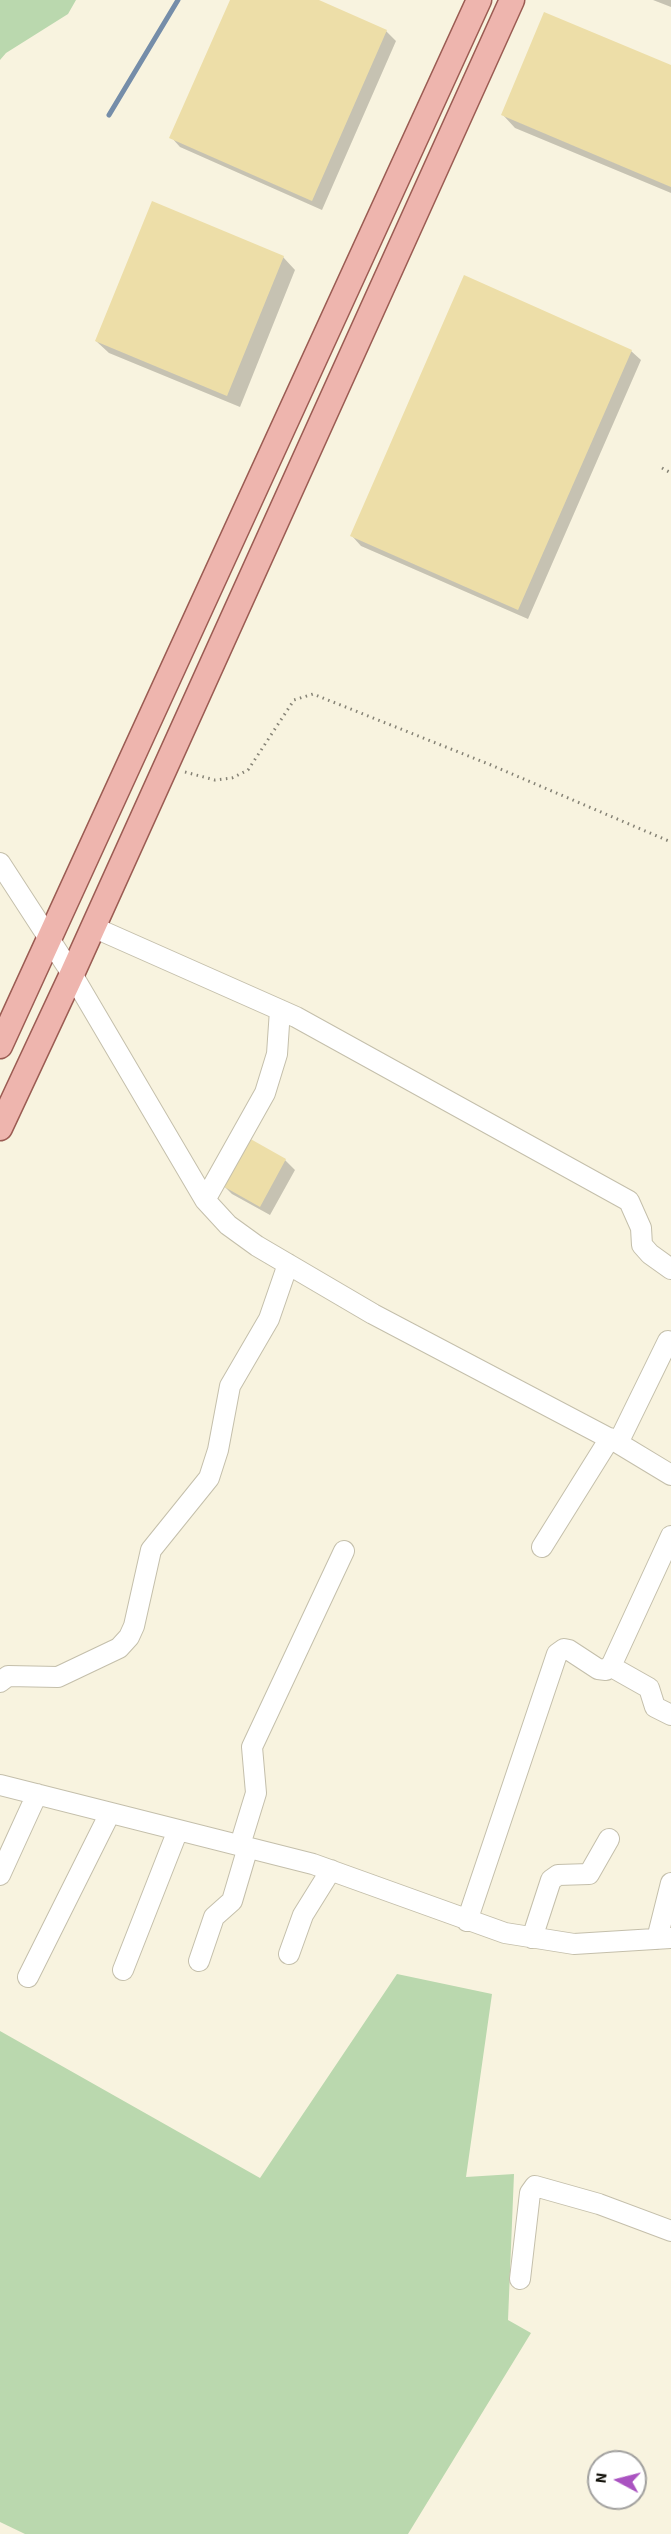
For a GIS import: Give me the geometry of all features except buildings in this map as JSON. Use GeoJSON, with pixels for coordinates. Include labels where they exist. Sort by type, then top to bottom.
{"type":"FeatureCollection","features":[{"type":"Feature","properties":{"kind":"main road"},"geometry":{"type":"LineString","coordinates":[[0,1046],[479,0]]}},
{"type":"Feature","properties":{"kind":"main road"},"geometry":{"type":"LineString","coordinates":[[0,1128],[72,974],[512,0]]}},
{"type":"Feature","properties":{"kind":"street"},"geometry":{"type":"LineString","coordinates":[[0,863],[72,974],[205,1200],[228,1225],[288,1264],[373,1314],[614,1440],[671,1475]]}},
{"type":"Feature","properties":{"kind":"street"},"geometry":{"type":"LineString","coordinates":[[93,927],[280,1010],[629,1201],[641,1228],[642,1245],[650,1254],[671,1269]]}},
{"type":"Feature","properties":{"kind":"street"},"geometry":{"type":"LineString","coordinates":[[205,1200],[265,1093],[277,1054],[280,1010]]}},
{"type":"Feature","properties":{"kind":"street"},"geometry":{"type":"LineString","coordinates":[[0,1682],[8,1676],[58,1677],[119,1648],[129,1637],[134,1626],[151,1550],[209,1478],[218,1450],[228,1391],[269,1319],[288,1264]]}},
{"type":"Feature","properties":{"kind":"street"},"geometry":{"type":"LineString","coordinates":[[542,1546],[614,1440],[669,1341]]}},
{"type":"Feature","properties":{"kind":"street"},"geometry":{"type":"LineString","coordinates":[[467,1921],[557,1654],[564,1649],[598,1669],[606,1670],[610,1666],[671,1536]]}},
{"type":"Feature","properties":{"kind":"street"},"geometry":{"type":"LineString","coordinates":[[199,1961],[214,1917],[232,1901],[256,1793],[252,1747],[344,1551]]}},
{"type":"Feature","properties":{"kind":"street"},"geometry":{"type":"LineString","coordinates":[[610,1666],[649,1688],[655,1707],[671,1715]]}},
{"type":"Feature","properties":{"kind":"street"},"geometry":{"type":"LineString","coordinates":[[0,1785],[331,1870],[492,1930],[532,1938],[574,1944],[664,1939],[671,1883]]}},
{"type":"Feature","properties":{"kind":"street"},"geometry":{"type":"LineString","coordinates":[[0,1875],[37,1794]]}},
{"type":"Feature","properties":{"kind":"street"},"geometry":{"type":"LineString","coordinates":[[28,1977],[110,1813]]}},
{"type":"Feature","properties":{"kind":"street"},"geometry":{"type":"LineString","coordinates":[[123,1970],[178,1830]]}},
{"type":"Feature","properties":{"kind":"street"},"geometry":{"type":"LineString","coordinates":[[532,1938],[551,1880],[558,1875],[589,1874],[609,1839]]}},
{"type":"Feature","properties":{"kind":"street"},"geometry":{"type":"LineString","coordinates":[[289,1954],[308,1905],[331,1870]]}},
{"type":"Feature","properties":{"kind":"street"},"geometry":{"type":"LineString","coordinates":[[520,2279],[530,2193],[535,2186],[599,2204],[671,2231]]}},
{"type":"Feature","properties":{"kind":"path"},"geometry":{"type":"LineString","coordinates":[[662,468],[671,473]]}},
{"type":"Feature","properties":{"kind":"path"},"geometry":{"type":"LineString","coordinates":[[166,766],[215,780],[232,778],[248,770],[294,700],[313,694],[491,765],[671,842]]}},
{"type":"Feature","properties":{"kind":"green space"},"geometry":{"type":"Polygon","coordinates":[[[0,0],[76,0],[68,14],[6,53],[0,60],[0,0]]]}},
{"type":"Feature","properties":{"kind":"green space"},"geometry":{"type":"Polygon","coordinates":[[[397,1974],[492,1994],[466,2177],[514,2174],[508,2320],[531,2333],[408,2534],[25,2534],[0,2522],[0,2031],[260,2178],[397,1974]]]}},
{"type":"Feature","properties":{"kind":"waterway"},"geometry":{"type":"LineString","coordinates":[[109,115],[178,0]]}}]}
